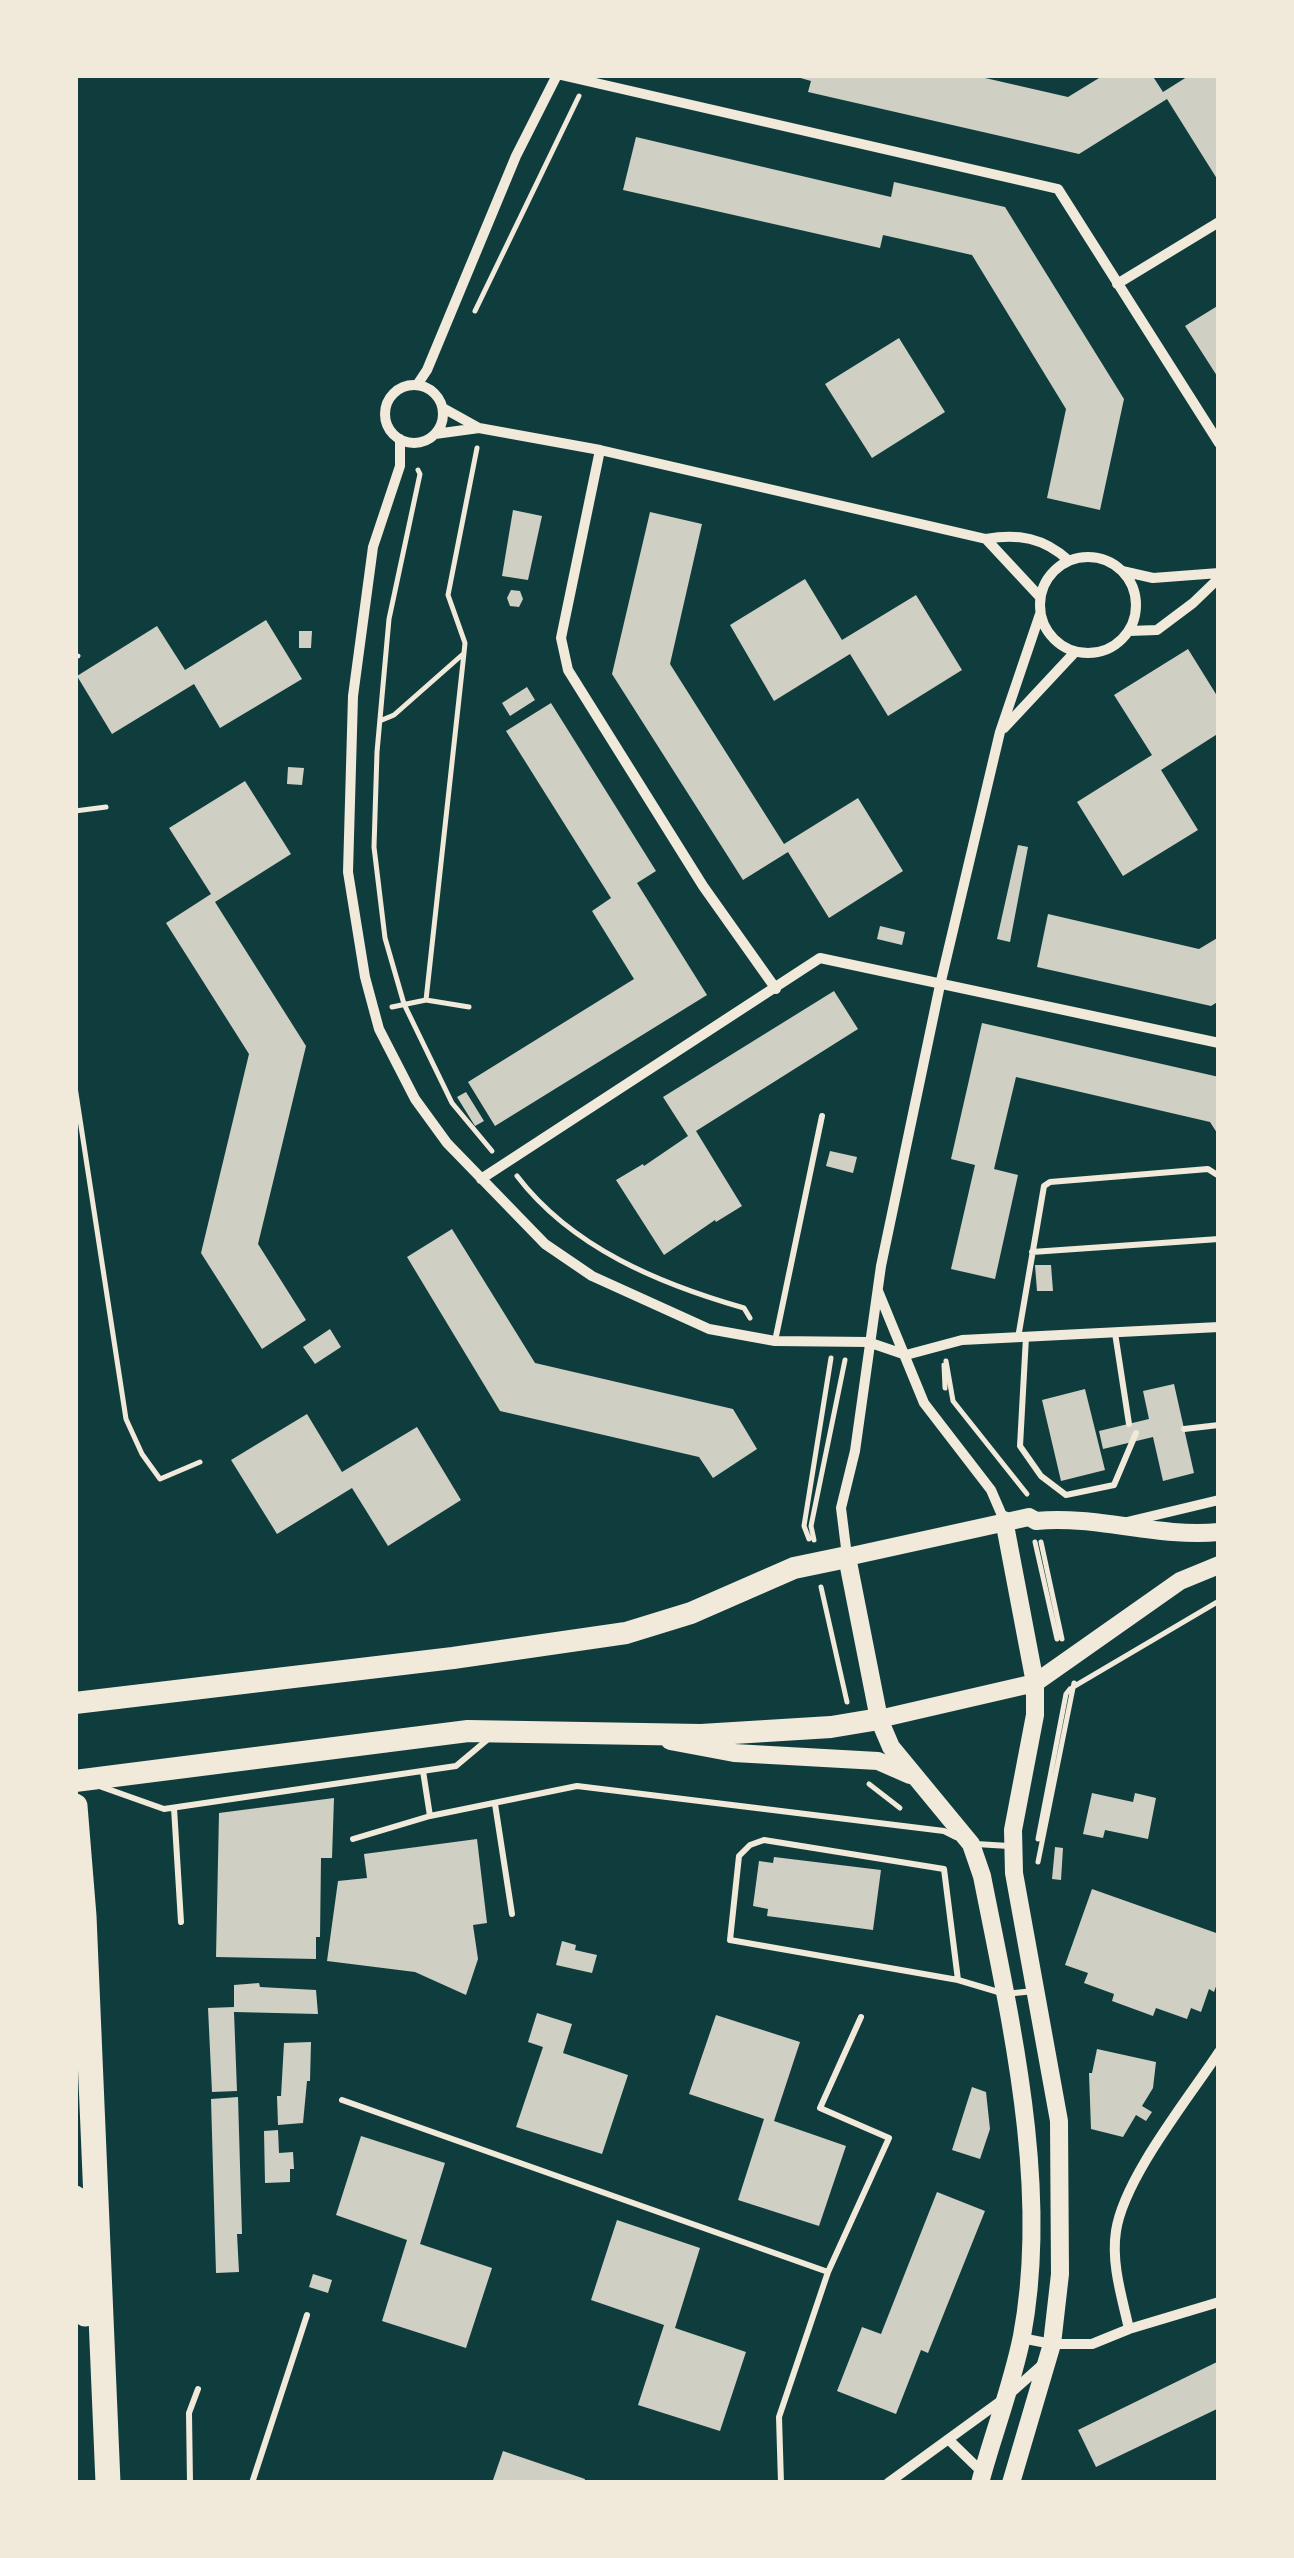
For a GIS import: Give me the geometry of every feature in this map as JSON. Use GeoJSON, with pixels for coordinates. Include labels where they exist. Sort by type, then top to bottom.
{"type":"FeatureCollection","features":[{"type":"Feature","properties":{"kind":"highway"},"geometry":{"type":"LineString","coordinates":[[75,1704],[626,1633],[690,1614],[794,1568],[847,1557]]}},
{"type":"Feature","properties":{"kind":"highway"},"geometry":{"type":"LineString","coordinates":[[78,1780],[468,1731],[701,1734],[831,1727],[879,1719]]}},
{"type":"Feature","properties":{"kind":"highway"},"geometry":{"type":"LineString","coordinates":[[75,1806],[84,1916],[108,2483]]}},
{"type":"Feature","properties":{"kind":"highway"},"geometry":{"type":"LineString","coordinates":[[75,2198],[99,2483]]}},
{"type":"Feature","properties":{"kind":"main road"},"geometry":{"type":"LineString","coordinates":[[981,2478],[1022,2338],[1030,2273],[1028,2120],[982,1876],[971,1844],[891,1747],[879,1719],[847,1557],[1029,1517],[1036,1521],[1119,1524],[1182,1534],[1219,1532]]}},
{"type":"Feature","properties":{"kind":"main road"},"geometry":{"type":"LineString","coordinates":[[1004,1520],[1035,1683],[1035,1714],[1013,1830],[1014,1873],[1058,2121],[1060,2274],[1050,2352],[1011,2483]]}},
{"type":"Feature","properties":{"kind":"main road"},"geometry":{"type":"LineString","coordinates":[[879,1719],[1035,1683],[1180,1581],[1219,1566]]}},
{"type":"Feature","properties":{"kind":"main road"},"geometry":{"type":"LineString","coordinates":[[631,1732],[734,1753],[878,1761],[915,1778]]}},
{"type":"Feature","properties":{"kind":"street"},"geometry":{"type":"LineString","coordinates":[[418,385],[516,156],[559,75],[1058,189],[1219,442]]}},
{"type":"Feature","properties":{"kind":"street"},"geometry":{"type":"LineString","coordinates":[[1117,284],[1219,222]]}},
{"type":"Feature","properties":{"kind":"street"},"geometry":{"type":"LineString","coordinates":[[404,461],[400,439],[387,422],[389,400],[396,391],[418,385],[438,397],[443,418],[436,434]]}},
{"type":"Feature","properties":{"kind":"street"},"geometry":{"type":"LineString","coordinates":[[443,408],[480,428],[600,450],[986,539],[1010,534],[1051,544],[1068,560]]}},
{"type":"Feature","properties":{"kind":"street"},"geometry":{"type":"LineString","coordinates":[[480,428],[436,434],[420,442],[404,461],[372,547],[353,696],[349,767],[350,890],[374,1010],[379,1029],[415,1098],[447,1143],[545,1244],[592,1276],[708,1329],[774,1341],[834,1343],[906,1355],[940,1344],[1219,1328]]}},
{"type":"Feature","properties":{"kind":"street"},"geometry":{"type":"LineString","coordinates":[[400,439],[420,442]]}},
{"type":"Feature","properties":{"kind":"street"},"geometry":{"type":"LineString","coordinates":[[600,450],[561,638],[568,670],[703,886],[776,989]]}},
{"type":"Feature","properties":{"kind":"street"},"geometry":{"type":"LineString","coordinates":[[986,539],[1040,597]]}},
{"type":"Feature","properties":{"kind":"street"},"geometry":{"type":"LineString","coordinates":[[847,1557],[840,1508],[855,1452],[877,1288],[940,984],[1000,732],[1040,614],[1044,584],[1068,560],[1094,557],[1153,578],[1219,576]]}},
{"type":"Feature","properties":{"kind":"street"},"geometry":{"type":"LineString","coordinates":[[1040,614],[1054,640],[1075,652],[1092,654],[1108,650],[1130,631],[1136,616],[1136,598],[1122,570]]}},
{"type":"Feature","properties":{"kind":"street"},"geometry":{"type":"LineString","coordinates":[[1130,631],[1157,630],[1193,603],[1219,576]]}},
{"type":"Feature","properties":{"kind":"street"},"geometry":{"type":"LineString","coordinates":[[1000,732],[1075,652]]}},
{"type":"Feature","properties":{"kind":"street"},"geometry":{"type":"LineString","coordinates":[[480,1179],[820,958],[1219,1042]]}},
{"type":"Feature","properties":{"kind":"street"},"geometry":{"type":"LineString","coordinates":[[877,1288],[924,1403],[990,1490],[1004,1520]]}},
{"type":"Feature","properties":{"kind":"street"},"geometry":{"type":"LineString","coordinates":[[1119,1524],[1219,1500]]}},
{"type":"Feature","properties":{"kind":"street"},"geometry":{"type":"LineString","coordinates":[[1129,2329],[1115,2263],[1116,2232],[1126,2194],[1219,2052]]}},
{"type":"Feature","properties":{"kind":"street"},"geometry":{"type":"LineString","coordinates":[[888,2483],[1005,2398],[1050,2352],[1092,2344],[1219,2302]]}},
{"type":"Feature","properties":{"kind":"street"},"geometry":{"type":"LineString","coordinates":[[1022,2338],[1050,2352]]}},
{"type":"Feature","properties":{"kind":"street"},"geometry":{"type":"LineString","coordinates":[[949,2440],[981,2478]]}},
{"type":"Feature","properties":{"kind":"lane"},"geometry":{"type":"LineString","coordinates":[[774,1341],[822,1116]]}},
{"type":"Feature","properties":{"kind":"lane"},"geometry":{"type":"LineString","coordinates":[[1136,1433],[1114,1485],[1066,1495],[1041,1476],[1020,1446],[1022,1337],[1044,1186],[1050,1182],[1208,1169],[1219,1176]]}},
{"type":"Feature","properties":{"kind":"lane"},"geometry":{"type":"LineString","coordinates":[[1032,1252],[1219,1239]]}},
{"type":"Feature","properties":{"kind":"lane"},"geometry":{"type":"LineString","coordinates":[[1114,1333],[1129,1424]]}},
{"type":"Feature","properties":{"kind":"lane"},"geometry":{"type":"LineString","coordinates":[[1184,1429],[1219,1425]]}},
{"type":"Feature","properties":{"kind":"lane"},"geometry":{"type":"LineString","coordinates":[[78,1780],[164,1809],[174,1808],[456,1766],[498,1731]]}},
{"type":"Feature","properties":{"kind":"lane"},"geometry":{"type":"LineString","coordinates":[[423,1771],[430,1816]]}},
{"type":"Feature","properties":{"kind":"lane"},"geometry":{"type":"LineString","coordinates":[[352,1838],[430,1816],[577,1786],[944,1830],[971,1844],[1013,1846]]}},
{"type":"Feature","properties":{"kind":"lane"},"geometry":{"type":"LineString","coordinates":[[495,1804],[512,1914]]}},
{"type":"Feature","properties":{"kind":"lane"},"geometry":{"type":"LineString","coordinates":[[174,1808],[181,1922]]}},
{"type":"Feature","properties":{"kind":"lane"},"geometry":{"type":"LineString","coordinates":[[958,1980],[944,1869],[764,1840],[750,1844],[739,1856],[730,1940],[958,1980],[1005,1994],[1036,1990]]}},
{"type":"Feature","properties":{"kind":"lane"},"geometry":{"type":"LineString","coordinates":[[781,2483],[778,2417],[828,2272],[889,2138],[820,2108],[861,2018]]}},
{"type":"Feature","properties":{"kind":"lane"},"geometry":{"type":"LineString","coordinates":[[342,2100],[828,2272]]}},
{"type":"Feature","properties":{"kind":"lane"},"geometry":{"type":"LineString","coordinates":[[252,2483],[306,2315]]}},
{"type":"Feature","properties":{"kind":"lane"},"geometry":{"type":"LineString","coordinates":[[190,2483],[189,2412],[198,2389]]}},
{"type":"Feature","properties":{"kind":"path"},"geometry":{"type":"LineString","coordinates":[[470,323],[578,97]]}},
{"type":"Feature","properties":{"kind":"path"},"geometry":{"type":"LineString","coordinates":[[426,1000],[465,643],[448,596],[477,446]]}},
{"type":"Feature","properties":{"kind":"path"},"geometry":{"type":"LineString","coordinates":[[404,461],[420,474],[390,619],[377,752],[374,847],[385,938],[404,1004],[452,1103],[490,1149]]}},
{"type":"Feature","properties":{"kind":"path"},"geometry":{"type":"LineString","coordinates":[[382,721],[394,715],[464,653]]}},
{"type":"Feature","properties":{"kind":"path"},"geometry":{"type":"LineString","coordinates":[[75,811],[106,808]]}},
{"type":"Feature","properties":{"kind":"path"},"geometry":{"type":"LineString","coordinates":[[374,1010],[426,1000],[469,1007]]}},
{"type":"Feature","properties":{"kind":"path"},"geometry":{"type":"LineString","coordinates":[[75,1087],[126,1419],[142,1454],[160,1479],[200,1462]]}},
{"type":"Feature","properties":{"kind":"path"},"geometry":{"type":"LineString","coordinates":[[522,1182],[540,1204],[598,1248],[679,1290],[744,1308],[761,1338]]}},
{"type":"Feature","properties":{"kind":"path"},"geometry":{"type":"LineString","coordinates":[[834,1343],[804,1526],[812,1548],[811,1526],[819,1480],[845,1360],[868,1347]]}},
{"type":"Feature","properties":{"kind":"path"},"geometry":{"type":"LineString","coordinates":[[946,1363],[953,1401],[1029,1502]]}},
{"type":"Feature","properties":{"kind":"path"},"geometry":{"type":"LineString","coordinates":[[1035,1529],[1060,1638]]}},
{"type":"Feature","properties":{"kind":"path"},"geometry":{"type":"LineString","coordinates":[[825,1576],[820,1590],[848,1704]]}},
{"type":"Feature","properties":{"kind":"path"},"geometry":{"type":"LineString","coordinates":[[1070,1688],[1219,1600]]}},
{"type":"Feature","properties":{"kind":"building"},"geometry":{"type":"Polygon","coordinates":[[[790,75],[972,75],[1068,97],[1104,75],[1152,75],[1163,92],[1190,75],[1215,75],[1219,81],[1219,182],[1167,99],[1079,154],[808,92],[811,81],[790,75]]]}},
{"type":"Feature","properties":{"kind":"building"},"geometry":{"type":"Polygon","coordinates":[[[636,137],[891,197],[894,182],[1005,207],[1124,399],[1100,510],[1047,498],[1066,409],[972,255],[883,235],[880,248],[623,190],[636,137]]]}},
{"type":"Feature","properties":{"kind":"building"},"geometry":{"type":"Polygon","coordinates":[[[1219,305],[1219,379],[1185,326],[1219,305]]]}},
{"type":"Feature","properties":{"kind":"building"},"geometry":{"type":"Polygon","coordinates":[[[899,338],[945,412],[872,458],[825,384],[899,338]]]}},
{"type":"Feature","properties":{"kind":"building"},"geometry":{"type":"Polygon","coordinates":[[[513,510],[542,516],[528,580],[502,576],[513,510]]]}},
{"type":"Feature","properties":{"kind":"building"},"geometry":{"type":"Polygon","coordinates":[[[650,512],[702,524],[670,664],[784,844],[858,798],[903,871],[829,918],[788,852],[743,880],[612,674],[650,512]]]}},
{"type":"Feature","properties":{"kind":"building"},"geometry":{"type":"Polygon","coordinates":[[[805,579],[842,640],[916,595],[962,670],[888,716],[850,654],[774,701],[730,625],[805,579]]]}},
{"type":"Feature","properties":{"kind":"building"},"geometry":{"type":"Polygon","coordinates":[[[511,590],[520,591],[523,599],[519,607],[510,606],[507,598],[511,590]]]}},
{"type":"Feature","properties":{"kind":"building"},"geometry":{"type":"Polygon","coordinates":[[[266,620],[302,679],[220,728],[194,684],[112,734],[77,676],[157,626],[185,670],[266,620]]]}},
{"type":"Feature","properties":{"kind":"building"},"geometry":{"type":"Polygon","coordinates":[[[299,631],[312,631],[311,648],[299,648],[299,631]]]}},
{"type":"Feature","properties":{"kind":"building"},"geometry":{"type":"Polygon","coordinates":[[[1188,649],[1219,699],[1219,733],[1161,770],[1198,830],[1123,876],[1077,802],[1152,755],[1114,695],[1188,649]]]}},
{"type":"Feature","properties":{"kind":"building"},"geometry":{"type":"Polygon","coordinates":[[[527,687],[535,700],[510,716],[502,703],[527,687]]]}},
{"type":"Feature","properties":{"kind":"building"},"geometry":{"type":"Polygon","coordinates":[[[551,703],[656,871],[637,883],[707,995],[495,1126],[468,1082],[634,979],[592,911],[611,898],[506,731],[551,703]]]}},
{"type":"Feature","properties":{"kind":"building"},"geometry":{"type":"Polygon","coordinates":[[[288,767],[304,768],[302,785],[287,784],[288,767]]]}},
{"type":"Feature","properties":{"kind":"building"},"geometry":{"type":"Polygon","coordinates":[[[245,781],[291,854],[215,902],[306,1046],[258,1244],[306,1320],[262,1349],[201,1253],[249,1054],[166,923],[211,894],[169,828],[245,781]]]}},
{"type":"Feature","properties":{"kind":"building"},"geometry":{"type":"Polygon","coordinates":[[[1018,845],[1028,847],[1010,942],[997,939],[1018,845]]]}},
{"type":"Feature","properties":{"kind":"building"},"geometry":{"type":"Polygon","coordinates":[[[1048,914],[1199,949],[1219,937],[1219,1001],[1211,1006],[1037,967],[1048,914]]]}},
{"type":"Feature","properties":{"kind":"building"},"geometry":{"type":"Polygon","coordinates":[[[880,926],[905,932],[902,945],[877,939],[880,926]]]}},
{"type":"Feature","properties":{"kind":"building"},"geometry":{"type":"Polygon","coordinates":[[[834,991],[858,1029],[696,1131],[742,1206],[664,1255],[616,1180],[688,1136],[663,1097],[834,991]]]}},
{"type":"Feature","properties":{"kind":"building"},"geometry":{"type":"Polygon","coordinates":[[[982,1023],[1219,1077],[1219,1136],[1210,1122],[1016,1077],[994,1169],[1018,1175],[995,1279],[951,1269],[975,1165],[951,1159],[982,1023]]]}},
{"type":"Feature","properties":{"kind":"building"},"geometry":{"type":"Polygon","coordinates":[[[466,1092],[484,1121],[475,1126],[457,1097],[466,1092]]]}},
{"type":"Feature","properties":{"kind":"building"},"geometry":{"type":"Polygon","coordinates":[[[830,1151],[857,1157],[853,1173],[826,1166],[830,1151]]]}},
{"type":"Feature","properties":{"kind":"building"},"geometry":{"type":"Polygon","coordinates":[[[452,1229],[535,1363],[733,1409],[757,1449],[713,1478],[699,1457],[500,1411],[407,1257],[452,1229]]]}},
{"type":"Feature","properties":{"kind":"building"},"geometry":{"type":"Polygon","coordinates":[[[1035,1265],[1051,1265],[1053,1291],[1037,1291],[1035,1265]]]}},
{"type":"Feature","properties":{"kind":"building"},"geometry":{"type":"Polygon","coordinates":[[[330,1329],[341,1347],[315,1364],[303,1347],[330,1329]]]}},
{"type":"Feature","properties":{"kind":"building"},"geometry":{"type":"Polygon","coordinates":[[[1174,1384],[1194,1473],[1163,1481],[1153,1437],[1103,1449],[1099,1431],[1149,1419],[1143,1391],[1174,1384]]]}},
{"type":"Feature","properties":{"kind":"building"},"geometry":{"type":"Polygon","coordinates":[[[1085,1389],[1105,1470],[1061,1481],[1042,1400],[1085,1389]]]}},
{"type":"Feature","properties":{"kind":"building"},"geometry":{"type":"Polygon","coordinates":[[[307,1414],[342,1472],[417,1427],[461,1500],[388,1546],[352,1488],[277,1534],[231,1460],[307,1414]]]}},
{"type":"Feature","properties":{"kind":"building"},"geometry":{"type":"Polygon","coordinates":[[[1092,1793],[1133,1802],[1135,1793],[1156,1798],[1148,1839],[1105,1830],[1103,1838],[1083,1834],[1092,1793]]]}},
{"type":"Feature","properties":{"kind":"building"},"geometry":{"type":"Polygon","coordinates":[[[334,1798],[332,1858],[321,1858],[316,1959],[216,1957],[219,1813],[334,1798]]]}},
{"type":"Feature","properties":{"kind":"building"},"geometry":{"type":"Polygon","coordinates":[[[477,1839],[487,1923],[473,1925],[478,1959],[466,1995],[415,1972],[327,1961],[338,1881],[367,1878],[364,1854],[477,1839]]]}},
{"type":"Feature","properties":{"kind":"building"},"geometry":{"type":"Polygon","coordinates":[[[1055,1847],[1063,1848],[1061,1880],[1052,1879],[1055,1847]]]}},
{"type":"Feature","properties":{"kind":"building"},"geometry":{"type":"Polygon","coordinates":[[[774,1857],[881,1870],[873,1930],[767,1916],[768,1909],[753,1906],[759,1861],[773,1863],[774,1857]]]}},
{"type":"Feature","properties":{"kind":"building"},"geometry":{"type":"Polygon","coordinates":[[[1092,1889],[1219,1934],[1219,1978],[1214,1992],[1209,1989],[1201,2012],[1191,2008],[1187,2019],[1156,2008],[1153,2016],[1112,2001],[1114,1994],[1084,1983],[1088,1973],[1065,1965],[1092,1889]]]}},
{"type":"Feature","properties":{"kind":"building"},"geometry":{"type":"Polygon","coordinates":[[[562,1941],[576,1945],[575,1950],[597,1955],[592,1973],[556,1965],[562,1941]]]}},
{"type":"Feature","properties":{"kind":"building"},"geometry":{"type":"Polygon","coordinates":[[[259,1983],[260,1987],[316,1990],[318,2014],[234,2012],[237,2091],[212,2092],[208,2008],[234,2007],[234,1985],[259,1983]]]}},
{"type":"Feature","properties":{"kind":"building"},"geometry":{"type":"Polygon","coordinates":[[[537,2013],[572,2024],[563,2053],[628,2075],[602,2154],[516,2127],[543,2047],[528,2042],[537,2013]]]}},
{"type":"Feature","properties":{"kind":"building"},"geometry":{"type":"Polygon","coordinates":[[[716,2015],[800,2042],[774,2121],[846,2146],[819,2226],[738,2200],[764,2119],[689,2094],[716,2015]]]}},
{"type":"Feature","properties":{"kind":"building"},"geometry":{"type":"Polygon","coordinates":[[[311,2042],[303,2123],[278,2125],[277,2096],[281,2096],[284,2043],[311,2042]]]}},
{"type":"Feature","properties":{"kind":"building"},"geometry":{"type":"Polygon","coordinates":[[[1097,2049],[1156,2062],[1153,2088],[1142,2106],[1152,2112],[1146,2121],[1136,2115],[1123,2137],[1091,2129],[1089,2073],[1097,2049]]]}},
{"type":"Feature","properties":{"kind":"building"},"geometry":{"type":"Polygon","coordinates":[[[972,2087],[986,2092],[990,2129],[980,2159],[952,2150],[972,2087]]]}},
{"type":"Feature","properties":{"kind":"building"},"geometry":{"type":"Polygon","coordinates":[[[238,2097],[242,2234],[237,2234],[239,2272],[216,2273],[211,2099],[238,2097]]]}},
{"type":"Feature","properties":{"kind":"building"},"geometry":{"type":"Polygon","coordinates":[[[278,2130],[279,2153],[293,2152],[294,2169],[290,2169],[290,2182],[265,2183],[264,2131],[278,2130]]]}},
{"type":"Feature","properties":{"kind":"building"},"geometry":{"type":"Polygon","coordinates":[[[361,2136],[445,2163],[420,2244],[492,2268],[466,2348],[382,2321],[407,2240],[336,2215],[361,2136]]]}},
{"type":"Feature","properties":{"kind":"building"},"geometry":{"type":"Polygon","coordinates":[[[937,2192],[985,2211],[928,2353],[921,2350],[896,2414],[837,2391],[862,2327],[881,2334],[937,2192]]]}},
{"type":"Feature","properties":{"kind":"building"},"geometry":{"type":"Polygon","coordinates":[[[617,2220],[700,2248],[675,2328],[746,2352],[720,2431],[638,2405],[664,2325],[591,2300],[617,2220]]]}},
{"type":"Feature","properties":{"kind":"building"},"geometry":{"type":"Polygon","coordinates":[[[313,2274],[332,2280],[328,2293],[309,2287],[313,2274]]]}},
{"type":"Feature","properties":{"kind":"building"},"geometry":{"type":"Polygon","coordinates":[[[1219,2361],[1219,2408],[1096,2467],[1078,2430],[1219,2361]]]}},
{"type":"Feature","properties":{"kind":"building"},"geometry":{"type":"Polygon","coordinates":[[[503,2451],[585,2479],[584,2483],[492,2483],[503,2451]]]}}]}
